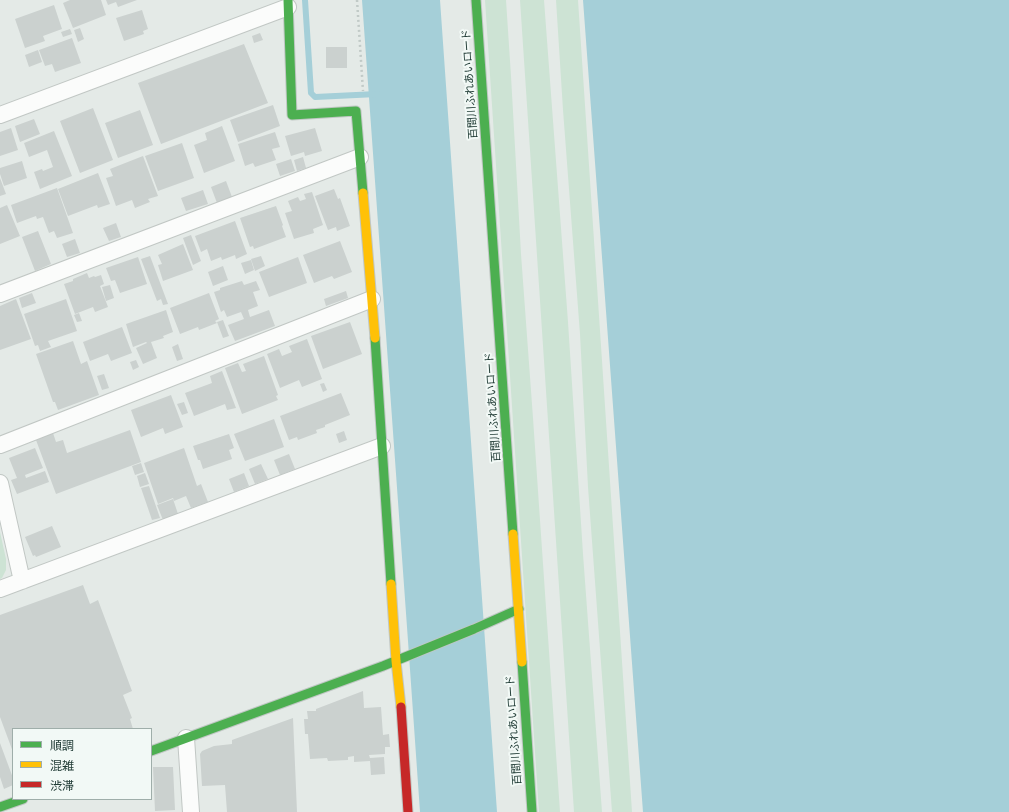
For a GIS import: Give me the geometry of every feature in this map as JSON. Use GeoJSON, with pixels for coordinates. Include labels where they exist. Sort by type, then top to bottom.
{"type":"FeatureCollection","features":[{"type":"Feature","properties":{"kind":"street","name":"百間川ふれあいロード"},"geometry":{"type":"LineString","coordinates":[[476,0],[532,812]]}},
{"type":"Feature","properties":{"kind":"street"},"geometry":{"type":"LineString","coordinates":[[0,115],[288,3],[292,115],[356,111],[372,299],[396,661],[401,700],[408,812]]}},
{"type":"Feature","properties":{"kind":"street"},"geometry":{"type":"LineString","coordinates":[[0,294],[360,157]]}},
{"type":"Feature","properties":{"kind":"street"},"geometry":{"type":"LineString","coordinates":[[0,445],[372,299]]}},
{"type":"Feature","properties":{"kind":"street"},"geometry":{"type":"LineString","coordinates":[[0,589],[382,446]]}},
{"type":"Feature","properties":{"kind":"street"},"geometry":{"type":"LineString","coordinates":[[0,483],[22,581]]}},
{"type":"Feature","properties":{"kind":"street"},"geometry":{"type":"LineString","coordinates":[[152,751],[396,661],[519,609]]}},
{"type":"Feature","properties":{"kind":"street"},"geometry":{"type":"LineString","coordinates":[[186,738],[191,812]]}},
{"type":"Feature","properties":{"kind":"street"},"geometry":{"type":"LineString","coordinates":[[0,808],[20,800]]}},
{"type":"Feature","properties":{"kind":"path"},"geometry":{"type":"LineString","coordinates":[[357,0],[363,87]]}},
{"type":"Feature","properties":{"kind":"green space"},"geometry":{"type":"Polygon","coordinates":[[[485,0],[506,0],[521,254],[560,812],[539,812],[485,0]]]}},
{"type":"Feature","properties":{"kind":"green space"},"geometry":{"type":"Polygon","coordinates":[[[520,0],[544,0],[602,812],[574,812],[520,0]]]}},
{"type":"Feature","properties":{"kind":"green space"},"geometry":{"type":"Polygon","coordinates":[[[556,0],[578,0],[632,812],[612,812],[588,487],[580,334],[556,0]]]}},
{"type":"Feature","properties":{"kind":"green space"},"geometry":{"type":"Polygon","coordinates":[[[0,532],[6,559],[6,570],[0,579],[0,532]]]}},
{"type":"Feature","properties":{"kind":"water"},"geometry":{"type":"Polygon","coordinates":[[[362,0],[440,0],[497,812],[420,812],[362,0]]]}},
{"type":"Feature","properties":{"kind":"water"},"geometry":{"type":"Polygon","coordinates":[[[583,0],[1009,0],[1009,812],[643,812],[583,0]]]}},
{"type":"Feature","properties":{"kind":"building"},"geometry":{"type":"Polygon","coordinates":[[[70,0],[101,0],[106,15],[73,28],[63,3],[70,0]]]}},
{"type":"Feature","properties":{"kind":"building"},"geometry":{"type":"Polygon","coordinates":[[[106,0],[137,0],[118,7],[116,2],[108,5],[106,0]]]}},
{"type":"Feature","properties":{"kind":"building"},"geometry":{"type":"Polygon","coordinates":[[[54,5],[62,29],[43,36],[45,41],[25,48],[15,19],[54,5]]]}},
{"type":"Feature","properties":{"kind":"building"},"geometry":{"type":"Polygon","coordinates":[[[142,10],[148,29],[143,31],[144,34],[124,41],[116,18],[142,10]]]}},
{"type":"Feature","properties":{"kind":"building"},"geometry":{"type":"Polygon","coordinates":[[[80,28],[84,39],[78,42],[74,30],[80,28]]]}},
{"type":"Feature","properties":{"kind":"building"},"geometry":{"type":"Polygon","coordinates":[[[70,29],[72,34],[63,37],[61,32],[70,29]]]}},
{"type":"Feature","properties":{"kind":"building"},"geometry":{"type":"Polygon","coordinates":[[[260,33],[263,40],[254,43],[252,36],[260,33]]]}},
{"type":"Feature","properties":{"kind":"building"},"geometry":{"type":"Polygon","coordinates":[[[72,38],[81,63],[55,72],[52,64],[45,66],[39,50],[72,38]]]}},
{"type":"Feature","properties":{"kind":"building"},"geometry":{"type":"Polygon","coordinates":[[[244,44],[268,103],[161,144],[138,83],[244,44]]]}},
{"type":"Feature","properties":{"kind":"building"},"geometry":{"type":"Polygon","coordinates":[[[326,47],[347,47],[347,68],[326,68],[326,47]]]}},
{"type":"Feature","properties":{"kind":"building"},"geometry":{"type":"Polygon","coordinates":[[[38,50],[42,62],[29,67],[25,55],[38,50]]]}},
{"type":"Feature","properties":{"kind":"building"},"geometry":{"type":"Polygon","coordinates":[[[273,105],[280,126],[238,142],[230,120],[273,105]]]}},
{"type":"Feature","properties":{"kind":"building"},"geometry":{"type":"Polygon","coordinates":[[[93,108],[113,160],[80,173],[60,121],[93,108]]]}},
{"type":"Feature","properties":{"kind":"building"},"geometry":{"type":"Polygon","coordinates":[[[140,110],[153,145],[118,158],[105,123],[140,110]]]}},
{"type":"Feature","properties":{"kind":"building"},"geometry":{"type":"Polygon","coordinates":[[[34,119],[40,134],[20,142],[15,126],[34,119]]]}},
{"type":"Feature","properties":{"kind":"building"},"geometry":{"type":"Polygon","coordinates":[[[222,126],[235,161],[204,173],[194,145],[207,140],[205,133],[222,126]]]}},
{"type":"Feature","properties":{"kind":"building"},"geometry":{"type":"Polygon","coordinates":[[[11,128],[18,150],[0,156],[0,132],[11,128]]]}},
{"type":"Feature","properties":{"kind":"building"},"geometry":{"type":"Polygon","coordinates":[[[315,128],[322,151],[305,156],[304,152],[291,156],[285,136],[315,128]]]}},
{"type":"Feature","properties":{"kind":"building"},"geometry":{"type":"Polygon","coordinates":[[[54,131],[72,176],[40,189],[34,172],[42,169],[43,171],[53,167],[47,150],[29,157],[24,143],[54,131]]]}},
{"type":"Feature","properties":{"kind":"building"},"geometry":{"type":"Polygon","coordinates":[[[275,132],[280,147],[272,149],[276,160],[255,167],[253,163],[245,166],[238,144],[275,132]]]}},
{"type":"Feature","properties":{"kind":"building"},"geometry":{"type":"Polygon","coordinates":[[[182,143],[194,178],[158,191],[145,156],[182,143]]]}},
{"type":"Feature","properties":{"kind":"building"},"geometry":{"type":"Polygon","coordinates":[[[143,156],[158,196],[148,199],[150,202],[135,208],[132,200],[116,206],[106,178],[113,176],[110,169],[143,156]]]}},
{"type":"Feature","properties":{"kind":"building"},"geometry":{"type":"Polygon","coordinates":[[[303,157],[306,168],[297,171],[294,160],[303,157]]]}},
{"type":"Feature","properties":{"kind":"building"},"geometry":{"type":"Polygon","coordinates":[[[291,159],[295,171],[280,176],[276,164],[291,159]]]}},
{"type":"Feature","properties":{"kind":"building"},"geometry":{"type":"Polygon","coordinates":[[[22,161],[27,178],[4,186],[0,174],[0,168],[22,161]]]}},
{"type":"Feature","properties":{"kind":"building"},"geometry":{"type":"Polygon","coordinates":[[[98,173],[110,204],[98,208],[97,205],[68,216],[58,189],[98,173]]]}},
{"type":"Feature","properties":{"kind":"building"},"geometry":{"type":"Polygon","coordinates":[[[0,178],[6,194],[0,196],[0,178]]]}},
{"type":"Feature","properties":{"kind":"building"},"geometry":{"type":"Polygon","coordinates":[[[226,181],[232,197],[217,203],[211,187],[226,181]]]}},
{"type":"Feature","properties":{"kind":"building"},"geometry":{"type":"Polygon","coordinates":[[[57,188],[73,233],[57,238],[54,231],[49,233],[43,217],[37,219],[36,216],[17,223],[11,205],[57,188]]]}},
{"type":"Feature","properties":{"kind":"building"},"geometry":{"type":"Polygon","coordinates":[[[334,189],[338,199],[340,198],[350,226],[337,231],[336,227],[328,230],[315,196],[334,189]]]}},
{"type":"Feature","properties":{"kind":"building"},"geometry":{"type":"Polygon","coordinates":[[[203,190],[208,204],[186,211],[181,198],[203,190]]]}},
{"type":"Feature","properties":{"kind":"building"},"geometry":{"type":"Polygon","coordinates":[[[312,192],[323,225],[313,229],[314,233],[294,239],[285,213],[292,211],[288,201],[298,197],[300,201],[306,199],[304,194],[312,192]]]}},
{"type":"Feature","properties":{"kind":"building"},"geometry":{"type":"Polygon","coordinates":[[[7,205],[20,236],[0,244],[0,208],[7,205]]]}},
{"type":"Feature","properties":{"kind":"building"},"geometry":{"type":"Polygon","coordinates":[[[276,206],[286,237],[254,249],[253,246],[250,247],[240,218],[276,206]]]}},
{"type":"Feature","properties":{"kind":"building"},"geometry":{"type":"Polygon","coordinates":[[[235,221],[247,254],[236,259],[235,255],[222,260],[221,257],[211,261],[207,249],[201,252],[195,236],[235,221]]]}},
{"type":"Feature","properties":{"kind":"building"},"geometry":{"type":"Polygon","coordinates":[[[116,223],[121,237],[109,241],[103,228],[116,223]]]}},
{"type":"Feature","properties":{"kind":"building"},"geometry":{"type":"Polygon","coordinates":[[[38,231],[51,264],[35,271],[22,237],[38,231]]]}},
{"type":"Feature","properties":{"kind":"building"},"geometry":{"type":"Polygon","coordinates":[[[191,235],[201,261],[193,265],[183,238],[191,235]]]}},
{"type":"Feature","properties":{"kind":"building"},"geometry":{"type":"Polygon","coordinates":[[[75,239],[80,253],[67,257],[62,244],[75,239]]]}},
{"type":"Feature","properties":{"kind":"building"},"geometry":{"type":"Polygon","coordinates":[[[340,241],[352,272],[334,279],[332,276],[314,283],[303,255],[340,241]]]}},
{"type":"Feature","properties":{"kind":"building"},"geometry":{"type":"Polygon","coordinates":[[[183,244],[193,270],[163,281],[158,265],[162,264],[158,255],[183,244]]]}},
{"type":"Feature","properties":{"kind":"building"},"geometry":{"type":"Polygon","coordinates":[[[150,256],[168,304],[163,305],[161,299],[157,301],[141,259],[150,256]]]}},
{"type":"Feature","properties":{"kind":"building"},"geometry":{"type":"Polygon","coordinates":[[[261,256],[265,266],[255,271],[251,259],[261,256]]]}},
{"type":"Feature","properties":{"kind":"building"},"geometry":{"type":"Polygon","coordinates":[[[138,257],[147,284],[120,293],[115,280],[111,281],[106,268],[138,257]]]}},
{"type":"Feature","properties":{"kind":"building"},"geometry":{"type":"Polygon","coordinates":[[[298,257],[307,283],[269,297],[259,272],[298,257]]]}},
{"type":"Feature","properties":{"kind":"building"},"geometry":{"type":"Polygon","coordinates":[[[251,260],[254,270],[245,274],[241,263],[251,260]]]}},
{"type":"Feature","properties":{"kind":"building"},"geometry":{"type":"Polygon","coordinates":[[[223,266],[228,280],[213,286],[208,272],[223,266]]]}},
{"type":"Feature","properties":{"kind":"building"},"geometry":{"type":"Polygon","coordinates":[[[87,273],[89,278],[101,275],[104,284],[100,286],[108,307],[95,312],[93,307],[75,314],[64,284],[87,273]]]}},
{"type":"Feature","properties":{"kind":"building"},"geometry":{"type":"Polygon","coordinates":[[[242,281],[244,285],[256,281],[260,290],[253,292],[258,306],[248,310],[250,317],[269,310],[275,326],[235,341],[228,325],[244,319],[241,312],[227,317],[224,310],[221,312],[214,292],[220,290],[220,288],[242,281]]]}},
{"type":"Feature","properties":{"kind":"building"},"geometry":{"type":"Polygon","coordinates":[[[110,285],[114,298],[106,301],[102,287],[110,285]]]}},
{"type":"Feature","properties":{"kind":"building"},"geometry":{"type":"Polygon","coordinates":[[[346,291],[348,298],[326,306],[324,299],[346,291]]]}},
{"type":"Feature","properties":{"kind":"building"},"geometry":{"type":"Polygon","coordinates":[[[32,293],[36,303],[22,308],[19,298],[32,293]]]}},
{"type":"Feature","properties":{"kind":"building"},"geometry":{"type":"Polygon","coordinates":[[[209,293],[219,319],[215,321],[217,323],[199,330],[198,327],[180,334],[170,308],[209,293]]]}},
{"type":"Feature","properties":{"kind":"building"},"geometry":{"type":"Polygon","coordinates":[[[16,299],[31,339],[0,350],[0,306],[16,299]]]}},
{"type":"Feature","properties":{"kind":"building"},"geometry":{"type":"Polygon","coordinates":[[[66,299],[77,331],[48,341],[51,347],[40,351],[38,345],[35,346],[24,314],[66,299]]]}},
{"type":"Feature","properties":{"kind":"building"},"geometry":{"type":"Polygon","coordinates":[[[166,310],[173,332],[163,336],[164,338],[151,342],[157,358],[143,364],[136,348],[147,343],[146,342],[133,347],[126,324],[166,310]]]}},
{"type":"Feature","properties":{"kind":"building"},"geometry":{"type":"Polygon","coordinates":[[[79,313],[82,321],[77,322],[74,315],[79,313]]]}},
{"type":"Feature","properties":{"kind":"building"},"geometry":{"type":"Polygon","coordinates":[[[223,320],[229,336],[223,338],[217,322],[223,320]]]}},
{"type":"Feature","properties":{"kind":"building"},"geometry":{"type":"Polygon","coordinates":[[[350,322],[362,354],[323,369],[311,336],[350,322]]]}},
{"type":"Feature","properties":{"kind":"building"},"geometry":{"type":"Polygon","coordinates":[[[122,327],[132,353],[111,361],[108,354],[90,361],[83,342],[122,327]]]}},
{"type":"Feature","properties":{"kind":"building"},"geometry":{"type":"Polygon","coordinates":[[[307,339],[322,379],[302,387],[299,380],[280,388],[267,354],[279,349],[282,356],[292,352],[289,346],[307,339]]]}},
{"type":"Feature","properties":{"kind":"building"},"geometry":{"type":"Polygon","coordinates":[[[73,341],[81,364],[87,361],[99,395],[58,410],[55,402],[53,402],[36,354],[73,341]]]}},
{"type":"Feature","properties":{"kind":"building"},"geometry":{"type":"Polygon","coordinates":[[[178,344],[183,359],[177,361],[172,347],[178,344]]]}},
{"type":"Feature","properties":{"kind":"building"},"geometry":{"type":"Polygon","coordinates":[[[264,356],[278,395],[276,396],[278,400],[242,414],[225,368],[238,363],[242,372],[246,371],[243,364],[264,356]]]}},
{"type":"Feature","properties":{"kind":"building"},"geometry":{"type":"Polygon","coordinates":[[[136,360],[139,367],[133,370],[130,362],[136,360]]]}},
{"type":"Feature","properties":{"kind":"building"},"geometry":{"type":"Polygon","coordinates":[[[222,371],[236,408],[227,410],[225,404],[194,416],[185,393],[212,383],[210,376],[222,371]]]}},
{"type":"Feature","properties":{"kind":"building"},"geometry":{"type":"Polygon","coordinates":[[[104,374],[109,388],[102,390],[97,376],[104,374]]]}},
{"type":"Feature","properties":{"kind":"building"},"geometry":{"type":"Polygon","coordinates":[[[324,383],[327,390],[323,392],[320,384],[324,383]]]}},
{"type":"Feature","properties":{"kind":"building"},"geometry":{"type":"Polygon","coordinates":[[[341,393],[350,415],[325,425],[325,427],[316,430],[317,433],[298,440],[297,437],[289,440],[280,416],[341,393]]]}},
{"type":"Feature","properties":{"kind":"building"},"geometry":{"type":"Polygon","coordinates":[[[171,395],[183,427],[165,434],[163,428],[141,437],[131,410],[171,395]]]}},
{"type":"Feature","properties":{"kind":"building"},"geometry":{"type":"Polygon","coordinates":[[[184,402],[188,413],[182,415],[177,404],[184,402]]]}},
{"type":"Feature","properties":{"kind":"building"},"geometry":{"type":"Polygon","coordinates":[[[274,419],[284,447],[245,461],[234,434],[274,419]]]}},
{"type":"Feature","properties":{"kind":"building"},"geometry":{"type":"Polygon","coordinates":[[[130,430],[141,462],[56,494],[36,440],[53,433],[56,442],[63,440],[67,453],[130,430]]]}},
{"type":"Feature","properties":{"kind":"building"},"geometry":{"type":"Polygon","coordinates":[[[344,431],[347,440],[339,443],[336,434],[344,431]]]}},
{"type":"Feature","properties":{"kind":"building"},"geometry":{"type":"Polygon","coordinates":[[[229,434],[234,448],[229,450],[232,459],[203,469],[193,446],[229,434]]]}},
{"type":"Feature","properties":{"kind":"building"},"geometry":{"type":"Polygon","coordinates":[[[35,448],[43,468],[25,475],[26,478],[45,471],[49,482],[17,494],[11,480],[17,478],[9,458],[35,448]]]}},
{"type":"Feature","properties":{"kind":"building"},"geometry":{"type":"Polygon","coordinates":[[[184,448],[197,486],[201,484],[208,502],[191,508],[186,496],[174,501],[173,498],[158,504],[144,463],[184,448]]]}},
{"type":"Feature","properties":{"kind":"building"},"geometry":{"type":"Polygon","coordinates":[[[289,454],[295,469],[280,475],[274,460],[289,454]]]}},
{"type":"Feature","properties":{"kind":"building"},"geometry":{"type":"Polygon","coordinates":[[[141,463],[144,472],[135,475],[132,466],[141,463]]]}},
{"type":"Feature","properties":{"kind":"building"},"geometry":{"type":"Polygon","coordinates":[[[261,464],[268,479],[255,484],[249,469],[261,464]]]}},
{"type":"Feature","properties":{"kind":"building"},"geometry":{"type":"Polygon","coordinates":[[[145,473],[149,484],[140,487],[137,476],[145,473]]]}},
{"type":"Feature","properties":{"kind":"building"},"geometry":{"type":"Polygon","coordinates":[[[244,473],[249,486],[234,492],[229,479],[244,473]]]}},
{"type":"Feature","properties":{"kind":"building"},"geometry":{"type":"Polygon","coordinates":[[[149,486],[160,518],[152,520],[141,488],[149,486]]]}},
{"type":"Feature","properties":{"kind":"building"},"geometry":{"type":"Polygon","coordinates":[[[173,499],[178,514],[163,520],[157,505],[173,499]]]}},
{"type":"Feature","properties":{"kind":"building"},"geometry":{"type":"Polygon","coordinates":[[[52,526],[61,547],[36,557],[35,555],[33,556],[25,537],[52,526]]]}},
{"type":"Feature","properties":{"kind":"building"},"geometry":{"type":"Polygon","coordinates":[[[83,585],[90,604],[98,600],[132,691],[123,695],[132,718],[130,719],[133,728],[12,728],[12,749],[0,717],[0,615],[83,585]]]}},
{"type":"Feature","properties":{"kind":"building"},"geometry":{"type":"Polygon","coordinates":[[[363,691],[364,708],[381,707],[383,735],[389,734],[390,747],[385,747],[385,754],[369,755],[370,758],[384,757],[385,774],[371,775],[370,761],[354,762],[354,756],[348,757],[348,760],[328,761],[327,758],[310,759],[308,734],[305,734],[304,719],[308,719],[307,711],[316,711],[316,709],[363,691]]]}},
{"type":"Feature","properties":{"kind":"building"},"geometry":{"type":"Polygon","coordinates":[[[293,718],[297,812],[227,812],[225,785],[202,786],[200,754],[202,751],[214,746],[232,744],[232,740],[293,718]]]}},
{"type":"Feature","properties":{"kind":"building"},"geometry":{"type":"Polygon","coordinates":[[[0,743],[12,775],[12,785],[4,789],[0,777],[0,743]]]}},
{"type":"Feature","properties":{"kind":"building"},"geometry":{"type":"Polygon","coordinates":[[[153,767],[173,767],[175,810],[155,811],[153,767]]]}},
{"type":"Feature","properties":{"kind":"waterway"},"geometry":{"type":"LineString","coordinates":[[305,0],[311,93],[315,97],[377,94]]}},
{"type":"Feature","properties":{"kind":"traffic: fast"},"geometry":{"type":"LineString","coordinates":[[288,0],[292,115],[356,111],[363,193]]}},
{"type":"Feature","properties":{"kind":"traffic: fast"},"geometry":{"type":"LineString","coordinates":[[476,0],[513,534]]}},
{"type":"Feature","properties":{"kind":"traffic: fast"},"geometry":{"type":"LineString","coordinates":[[375,338],[391,584]]}},
{"type":"Feature","properties":{"kind":"traffic: fast"},"geometry":{"type":"LineString","coordinates":[[152,751],[383,666],[519,609]]}},
{"type":"Feature","properties":{"kind":"traffic: fast"},"geometry":{"type":"LineString","coordinates":[[522,662],[532,812]]}},
{"type":"Feature","properties":{"kind":"traffic: fast"},"geometry":{"type":"LineString","coordinates":[[0,807],[20,800]]}},
{"type":"Feature","properties":{"kind":"traffic: slow"},"geometry":{"type":"LineString","coordinates":[[363,193],[375,338]]}},
{"type":"Feature","properties":{"kind":"traffic: slow"},"geometry":{"type":"LineString","coordinates":[[513,534],[522,662]]}},
{"type":"Feature","properties":{"kind":"traffic: slow"},"geometry":{"type":"LineString","coordinates":[[391,584],[396,661],[401,707]]}},
{"type":"Feature","properties":{"kind":"traffic: jam"},"geometry":{"type":"LineString","coordinates":[[401,707],[408,812]]}}]}
